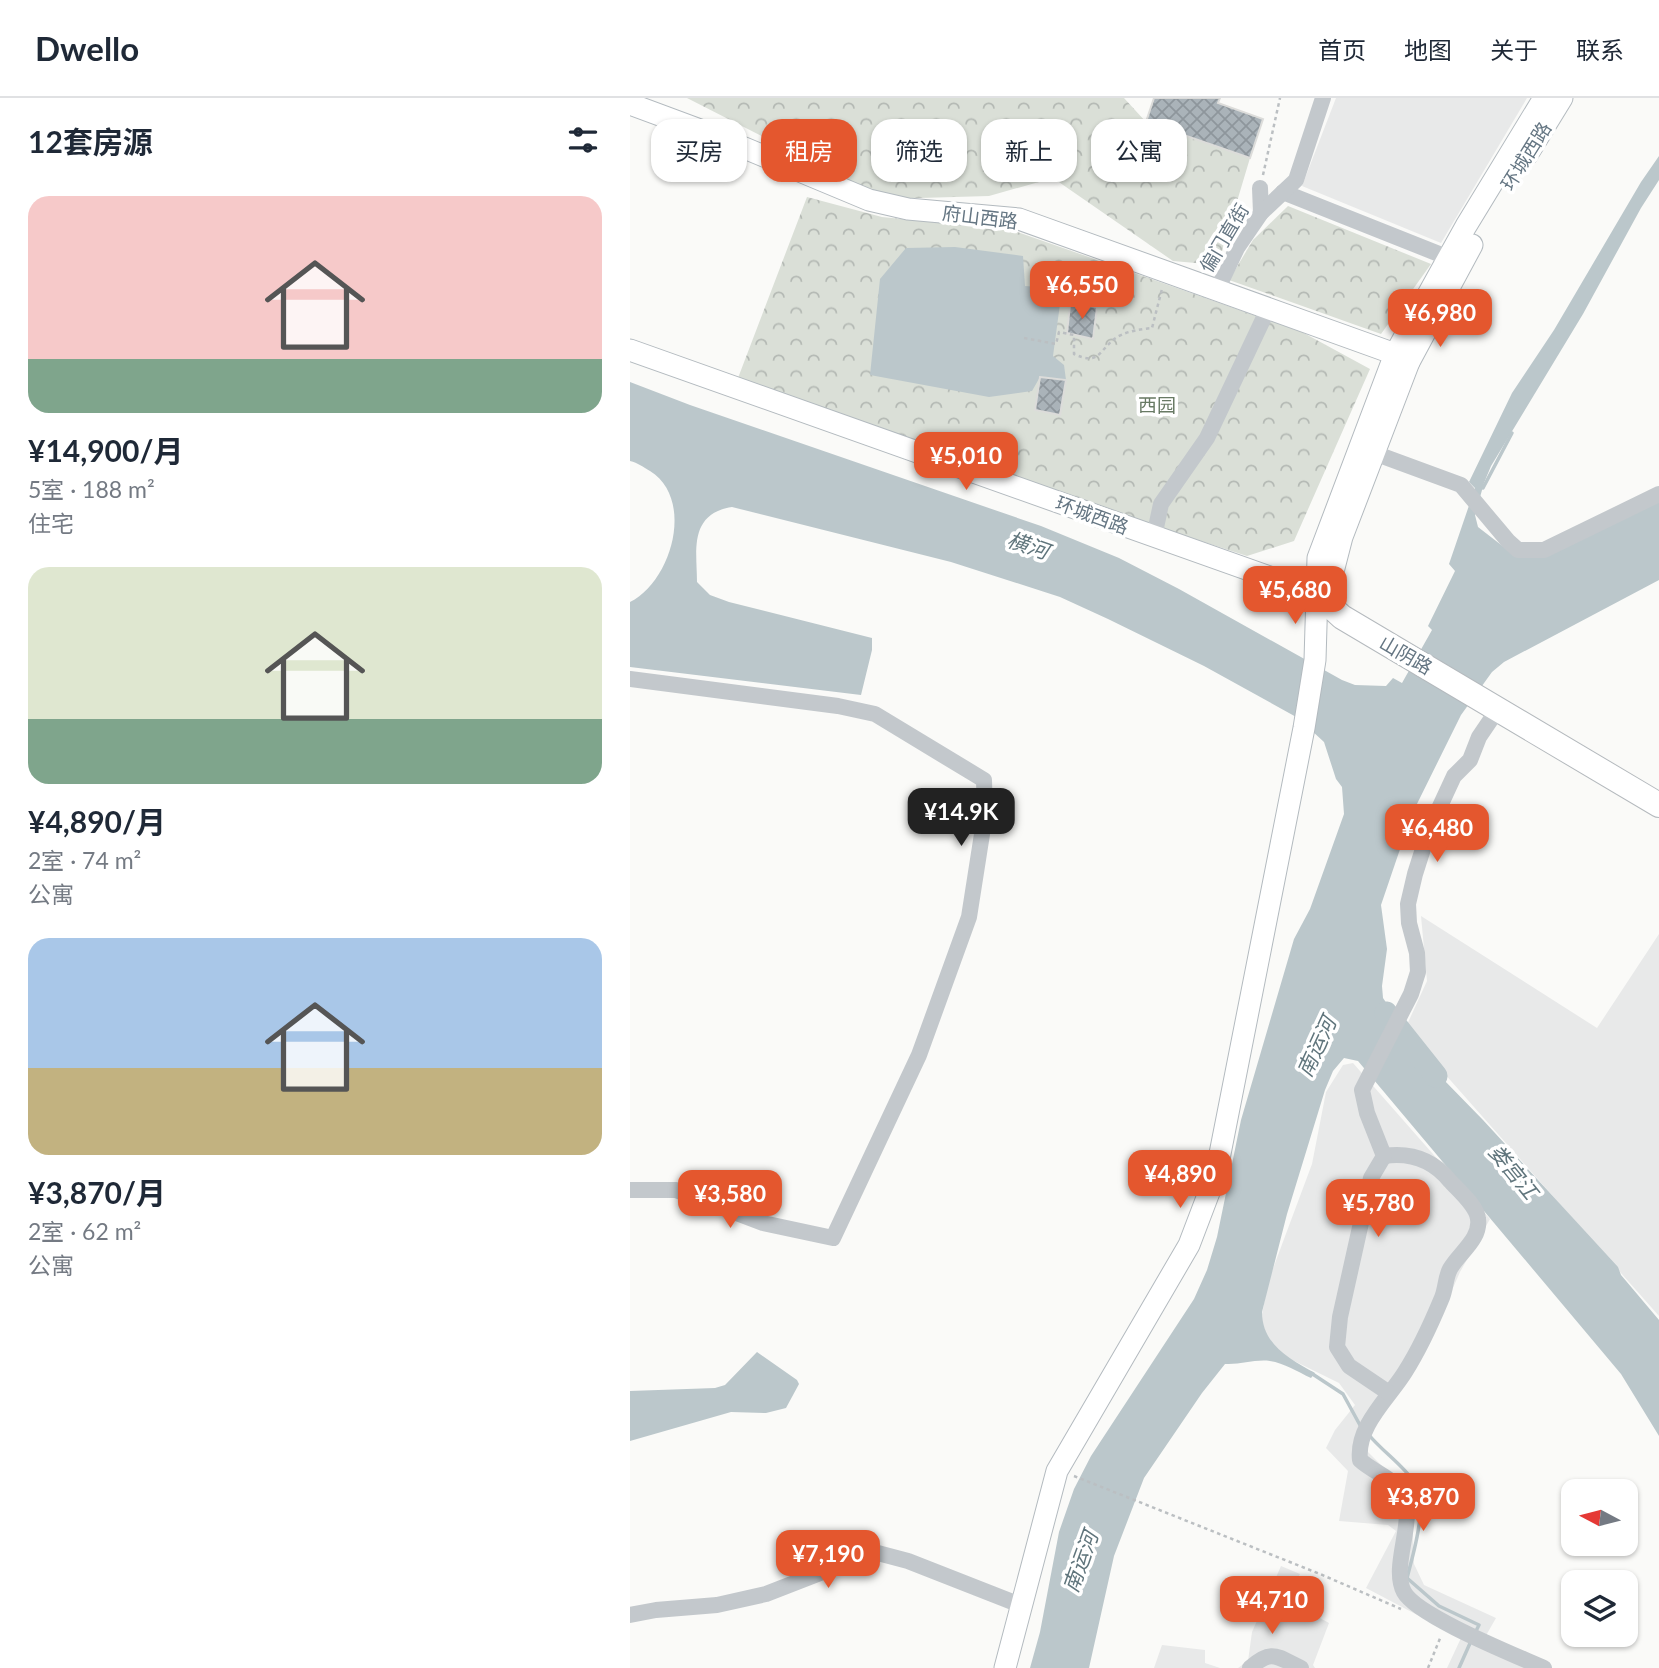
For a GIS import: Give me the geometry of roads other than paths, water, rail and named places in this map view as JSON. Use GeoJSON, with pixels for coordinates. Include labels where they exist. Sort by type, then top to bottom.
{"type":"FeatureCollection","features":[{"type":"Feature","properties":{"kind":"main road","name":"环城西路"},"geometry":{"type":"LineString","coordinates":[[1317,594],[1318,558],[1402,358],[1449,258],[1544,98]]}},
{"type":"Feature","properties":{"kind":"main road","name":"环城西路"},"geometry":{"type":"LineString","coordinates":[[1317,594],[1334,568],[1342,537],[1374,453],[1402,358],[1562,98]]}},
{"type":"Feature","properties":{"kind":"main road","name":"府山西路"},"geometry":{"type":"LineString","coordinates":[[630,104],[711,134],[869,200],[908,209],[1019,219],[1402,358]]}},
{"type":"Feature","properties":{"kind":"main road","name":"环城西路"},"geometry":{"type":"LineString","coordinates":[[630,351],[1317,594]]}},
{"type":"Feature","properties":{"kind":"main road","name":"山阴路"},"geometry":{"type":"LineString","coordinates":[[1317,594],[1342,617],[1411,651],[1659,791]]}},
{"type":"Feature","properties":{"kind":"main road"},"geometry":{"type":"LineString","coordinates":[[1005,1668],[1057,1472],[1189,1245],[1216,1174],[1304,728],[1315,660],[1317,594]]}},
{"type":"Feature","properties":{"kind":"main road","name":"山阴路"},"geometry":{"type":"LineString","coordinates":[[1479,691],[1498,709],[1659,805]]}},
{"type":"Feature","properties":{"kind":"street","name":"偏门直街"},"geometry":{"type":"LineString","coordinates":[[1217,290],[1237,248],[1261,214],[1296,180],[1323,98]]}},
{"type":"Feature","properties":{"kind":"street"},"geometry":{"type":"LineString","coordinates":[[1259,188],[1261,214]]}},
{"type":"Feature","properties":{"kind":"street"},"geometry":{"type":"LineString","coordinates":[[1283,192],[1449,258]]}},
{"type":"Feature","properties":{"kind":"street"},"geometry":{"type":"LineString","coordinates":[[1154,537],[1161,504],[1207,438],[1268,309]]}},
{"type":"Feature","properties":{"kind":"street"},"geometry":{"type":"LineString","coordinates":[[1374,453],[1461,485],[1507,541],[1518,550],[1544,550],[1659,494]]}},
{"type":"Feature","properties":{"kind":"street"},"geometry":{"type":"LineString","coordinates":[[630,679],[838,706],[875,714],[984,780],[985,815],[970,917],[919,1055],[833,1238],[763,1223],[676,1190],[630,1190]]}},
{"type":"Feature","properties":{"kind":"street"},"geometry":{"type":"LineString","coordinates":[[1384,1156],[1363,1101],[1363,1090],[1401,1016],[1418,972],[1408,904],[1415,874],[1429,830],[1454,776],[1469,760],[1479,737],[1498,709]]}},
{"type":"Feature","properties":{"kind":"street"},"geometry":{"type":"LineString","coordinates":[[1384,1156],[1409,1155],[1426,1160],[1443,1172],[1476,1212],[1479,1221],[1476,1235],[1449,1270],[1443,1297],[1405,1371],[1362,1439],[1360,1460],[1401,1490],[1406,1504],[1399,1579],[1404,1594],[1420,1608],[1544,1668]]}},
{"type":"Feature","properties":{"kind":"street"},"geometry":{"type":"LineString","coordinates":[[1384,1156],[1371,1178],[1340,1317],[1337,1347],[1349,1366],[1389,1393]]}},
{"type":"Feature","properties":{"kind":"street"},"geometry":{"type":"LineString","coordinates":[[630,1615],[717,1605],[766,1594],[874,1552],[908,1561],[1023,1606]]}},
{"type":"Feature","properties":{"kind":"street"},"geometry":{"type":"LineString","coordinates":[[1250,1668],[1263,1657],[1273,1654],[1301,1668]]}},
{"type":"Feature","properties":{"kind":"water"},"geometry":{"type":"Polygon","coordinates":[[[1659,156],[1659,180],[1583,314],[1491,466],[1475,515],[1478,527],[1509,551],[1522,555],[1659,499],[1659,580],[1504,662],[1492,672],[1461,715],[1412,814],[1381,905],[1387,949],[1383,998],[1406,1032],[1403,1038],[1483,1120],[1618,1267],[1621,1275],[1659,1320],[1659,1436],[1621,1374],[1358,1061],[1344,1058],[1333,1071],[1325,1090],[1287,1214],[1262,1312],[1263,1323],[1272,1342],[1287,1356],[1315,1373],[1311,1378],[1270,1361],[1225,1364],[1144,1478],[1114,1556],[1089,1668],[1030,1668],[1040,1632],[1059,1532],[1074,1489],[1091,1456],[1194,1299],[1207,1270],[1217,1237],[1241,1120],[1294,939],[1310,909],[1344,814],[1342,787],[1336,779],[1324,742],[1298,718],[1204,666],[1108,619],[1060,597],[951,562],[732,507],[708,517],[702,526],[696,547],[697,582],[710,595],[729,602],[872,638],[872,650],[861,695],[630,667],[630,602],[645,591],[667,559],[675,519],[672,500],[664,484],[650,471],[630,461],[630,382],[1041,526],[1119,558],[1342,680],[1355,685],[1386,686],[1393,678],[1402,683],[1432,630],[1428,626],[1455,571],[1449,564],[1475,488],[1469,482],[1512,393],[1554,330],[1659,156]]]}},
{"type":"Feature","properties":{"kind":"water"},"geometry":{"type":"Polygon","coordinates":[[[955,247],[1023,256],[1025,286],[1062,289],[1053,356],[1064,365],[1066,380],[1040,377],[1032,391],[989,397],[870,375],[880,279],[906,248],[955,247]]]}},
{"type":"Feature","properties":{"kind":"water"},"geometry":{"type":"Polygon","coordinates":[[[757,1352],[797,1380],[799,1384],[786,1408],[766,1413],[731,1412],[630,1441],[630,1391],[715,1388],[725,1385],[757,1352]]]}},
{"type":"Feature","properties":{"kind":"waterway"},"geometry":{"type":"LineString","coordinates":[[1483,488],[1512,433]]}},
{"type":"Feature","properties":{"kind":"waterway","name":"娄宫江"},"geometry":{"type":"LineString","coordinates":[[1386,1013],[1436,1076]]}},
{"type":"Feature","properties":{"kind":"waterway"},"geometry":{"type":"LineString","coordinates":[[1311,1373],[1343,1394],[1361,1427]]}},
{"type":"Feature","properties":{"kind":"waterway"},"geometry":{"type":"LineString","coordinates":[[1369,1435],[1410,1476],[1418,1492],[1420,1516],[1407,1578],[1439,1606],[1479,1625],[1476,1631]]}},
{"type":"Feature","properties":{"kind":"waterway"},"geometry":{"type":"LineString","coordinates":[[1459,1668],[1471,1641]]}},
{"type":"Feature","properties":{"kind":"park label","name":"西园"},"geometry":{"type":"Point","coordinates":[1157,405]}},
{"type":"Feature","properties":{"kind":"water label","name":"横河"},"geometry":{"type":"Point","coordinates":[1028,546]}},
{"type":"Feature","properties":{"kind":"water label","name":"南运河"},"geometry":{"type":"Point","coordinates":[1317,1047]}},
{"type":"Feature","properties":{"kind":"water label","name":"南运河"},"geometry":{"type":"Point","coordinates":[1081,1562]}}]}
